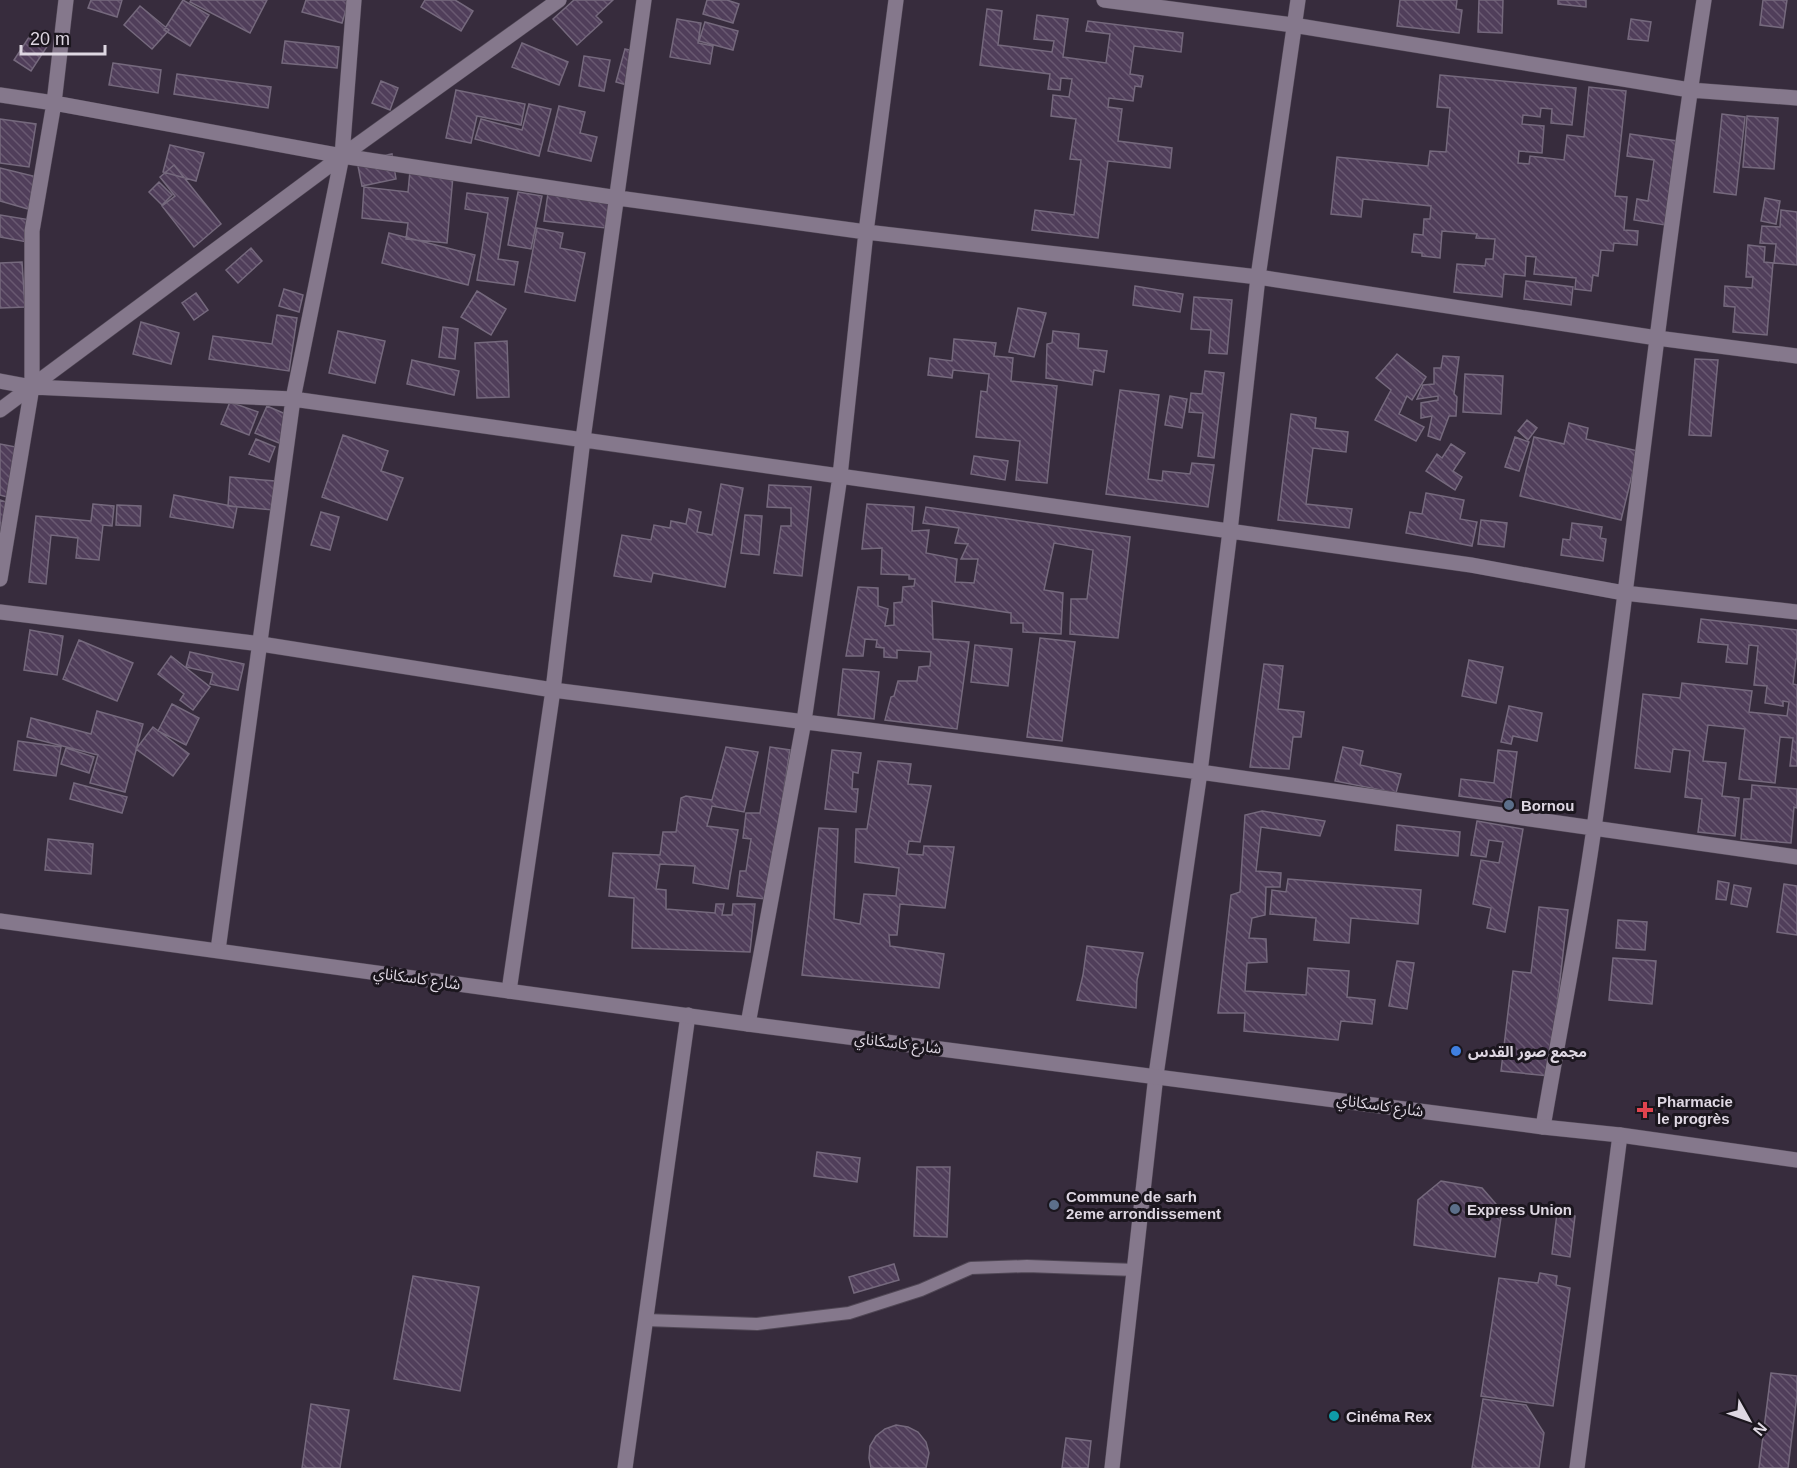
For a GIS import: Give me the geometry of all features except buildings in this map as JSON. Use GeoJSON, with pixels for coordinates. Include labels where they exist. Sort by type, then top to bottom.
{"type":"FeatureCollection","features":[{"type":"Feature","properties":{"kind":"street"},"geometry":{"type":"LineString","coordinates":[[0,579],[32,387],[32,231],[54,103],[66,0]]}},
{"type":"Feature","properties":{"kind":"street"},"geometry":{"type":"LineString","coordinates":[[218,950],[293,399],[342,156],[354,0]]}},
{"type":"Feature","properties":{"kind":"street"},"geometry":{"type":"LineString","coordinates":[[0,410],[342,156],[559,0]]}},
{"type":"Feature","properties":{"kind":"street"},"geometry":{"type":"LineString","coordinates":[[509,991],[553,690],[583,439],[644,0]]}},
{"type":"Feature","properties":{"kind":"street"},"geometry":{"type":"LineString","coordinates":[[748,1023],[804,721],[840,476],[866,232],[896,0]]}},
{"type":"Feature","properties":{"kind":"street"},"geometry":{"type":"LineString","coordinates":[[1104,0],[1293,25],[1690,90],[1797,98]]}},
{"type":"Feature","properties":{"kind":"street"},"geometry":{"type":"LineString","coordinates":[[1112,1468],[1156,1076],[1200,772],[1258,278],[1298,0]]}},
{"type":"Feature","properties":{"kind":"street"},"geometry":{"type":"LineString","coordinates":[[1543,1126],[1594,830],[1657,338],[1704,0]]}},
{"type":"Feature","properties":{"kind":"street"},"geometry":{"type":"LineString","coordinates":[[0,95],[342,156],[618,198],[866,232],[1258,278],[1657,338],[1797,356]]}},
{"type":"Feature","properties":{"kind":"street"},"geometry":{"type":"LineString","coordinates":[[0,381],[32,387],[293,399],[1471,566],[1624,593],[1797,612]]}},
{"type":"Feature","properties":{"kind":"street"},"geometry":{"type":"LineString","coordinates":[[0,612],[261,644],[553,690],[1200,772],[1797,858]]}},
{"type":"Feature","properties":{"kind":"street","name":"شارع كاسكاناي"},"geometry":{"type":"LineString","coordinates":[[0,921],[748,1023],[1620,1135],[1797,1160]]}},
{"type":"Feature","properties":{"kind":"street"},"geometry":{"type":"LineString","coordinates":[[625,1468],[688,1015]]}},
{"type":"Feature","properties":{"kind":"street"},"geometry":{"type":"LineString","coordinates":[[1577,1468],[1620,1135]]}},
{"type":"Feature","properties":{"kind":"lane"},"geometry":{"type":"LineString","coordinates":[[646,1320],[757,1324],[849,1313],[921,1290],[971,1268],[1026,1266],[1134,1270]]}},
{"type":"Feature","properties":{"kind":"place","name":"Bornou"},"geometry":{"type":"Point","coordinates":[1509,805]}},
{"type":"Feature","properties":{"kind":"place","name":"مجمع صور القدس"},"geometry":{"type":"Point","coordinates":[1456,1051]}},
{"type":"Feature","properties":{"kind":"place","name":"Pharmacie le progrès"},"geometry":{"type":"Point","coordinates":[1645,1110]}},
{"type":"Feature","properties":{"kind":"place","name":"Commune de sarh 2eme arrondissement"},"geometry":{"type":"Point","coordinates":[1054,1205]}},
{"type":"Feature","properties":{"kind":"place","name":"Express Union"},"geometry":{"type":"Point","coordinates":[1455,1209]}},
{"type":"Feature","properties":{"kind":"place","name":"Cinéma Rex"},"geometry":{"type":"Point","coordinates":[1334,1416]}}]}
